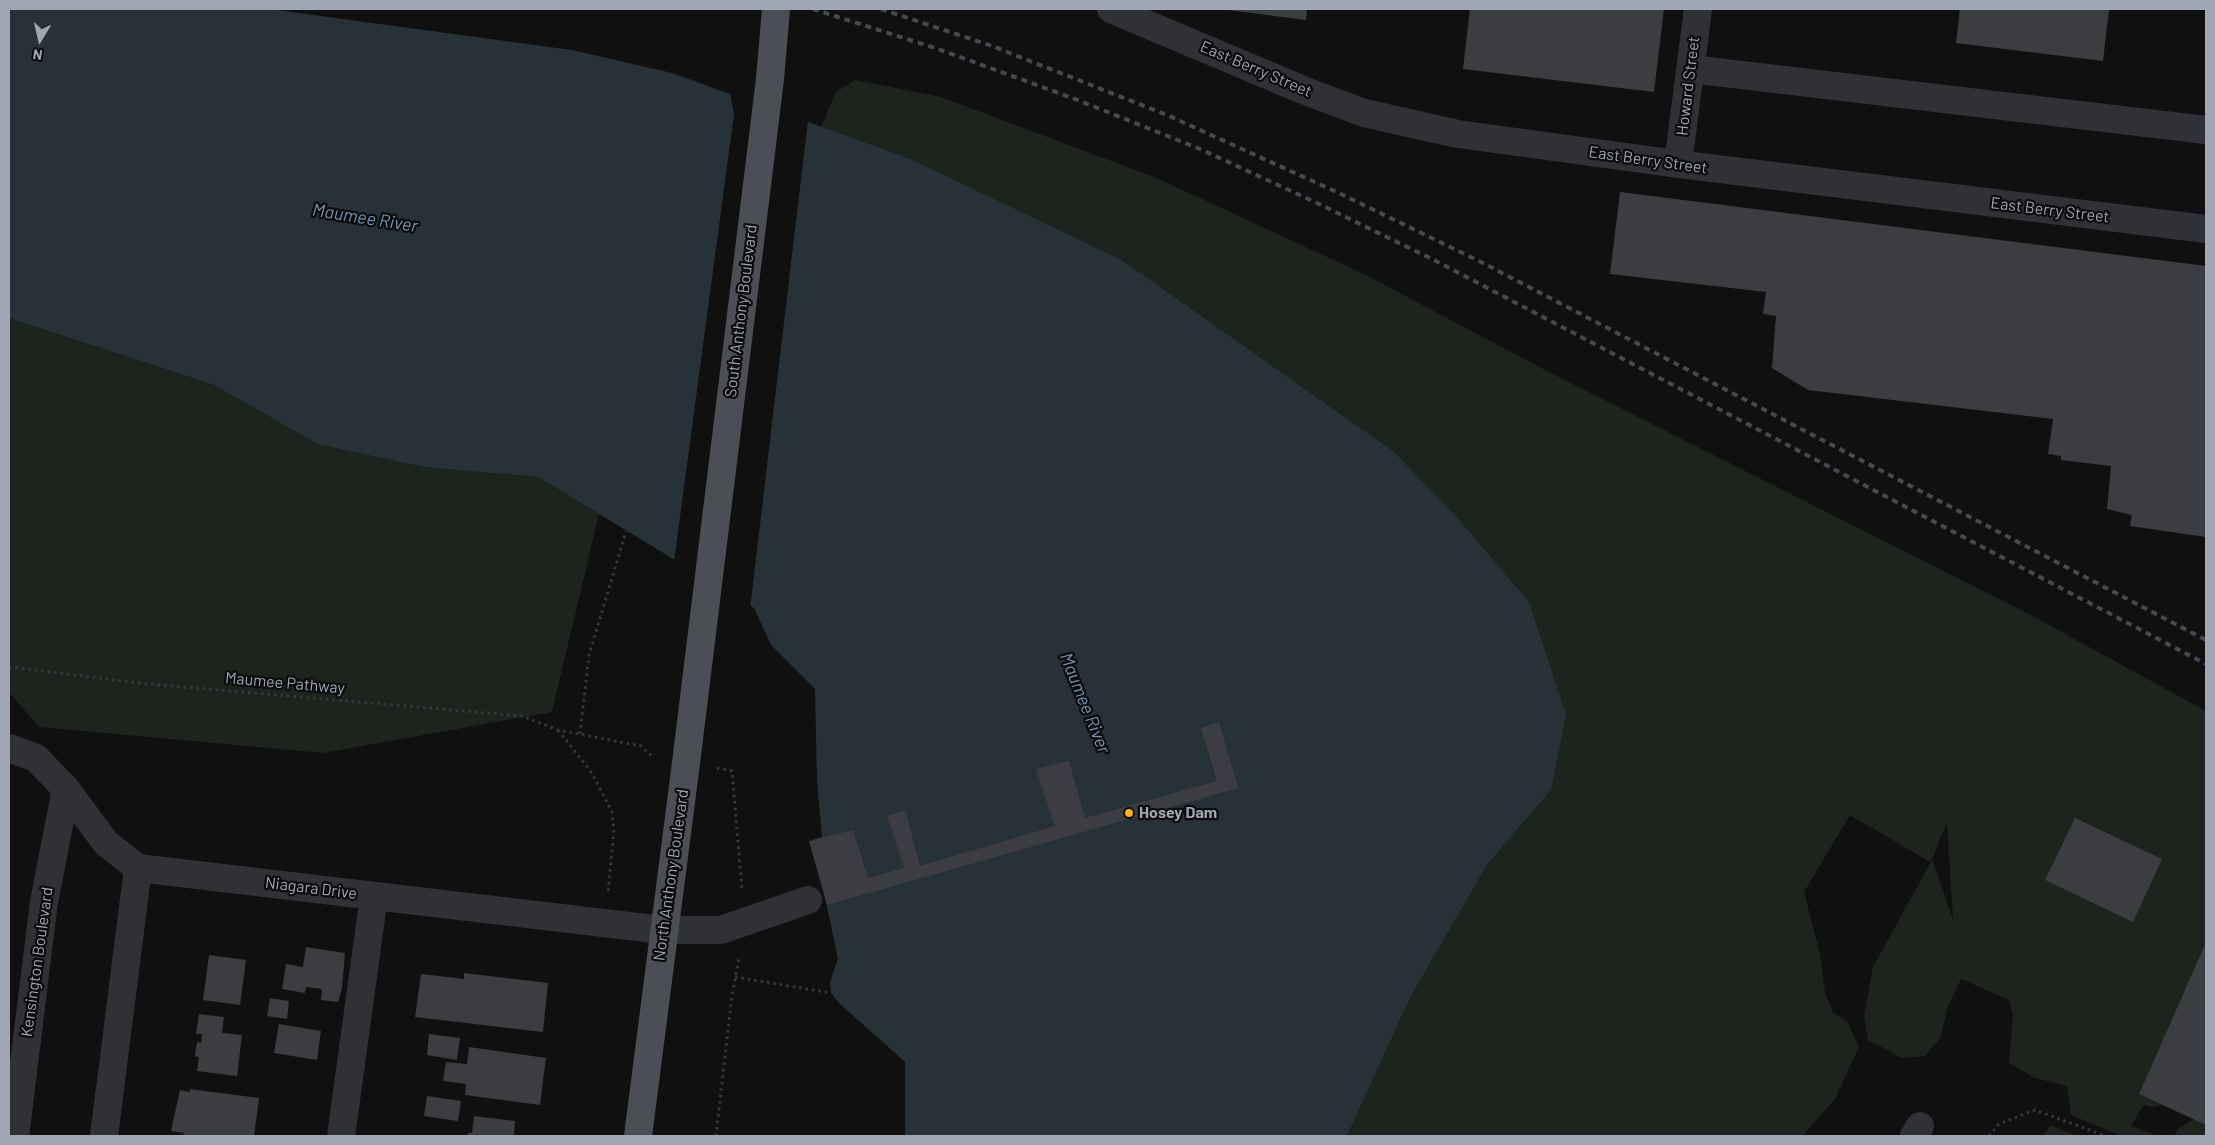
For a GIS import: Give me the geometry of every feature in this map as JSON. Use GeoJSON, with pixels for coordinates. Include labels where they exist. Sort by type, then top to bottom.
{"type":"FeatureCollection","features":[{"type":"Feature","properties":{"kind":"main road","name":"South Anthony Boulevard"},"geometry":{"type":"LineString","coordinates":[[704,613],[770,79],[776,9]]}},
{"type":"Feature","properties":{"kind":"main road","name":"North Anthony Boulevard"},"geometry":{"type":"LineString","coordinates":[[638,1136],[704,613]]}},
{"type":"Feature","properties":{"kind":"street","name":"East Berry Street"},"geometry":{"type":"LineString","coordinates":[[1111,9],[1303,90],[1364,113],[1458,134],[1678,164],[2206,230]]}},
{"type":"Feature","properties":{"kind":"street","name":"Howard Street"},"geometry":{"type":"LineString","coordinates":[[1678,164],[1698,9]]}},
{"type":"Feature","properties":{"kind":"street"},"geometry":{"type":"LineString","coordinates":[[1691,69],[2206,130]]}},
{"type":"Feature","properties":{"kind":"street"},"geometry":{"type":"LineString","coordinates":[[9,748],[36,758],[66,789],[106,843],[138,868],[104,1136]]}},
{"type":"Feature","properties":{"kind":"street","name":"Kensington Boulevard"},"geometry":{"type":"LineString","coordinates":[[15,1136],[44,902],[66,789]]}},
{"type":"Feature","properties":{"kind":"street","name":"Niagara Drive"},"geometry":{"type":"LineString","coordinates":[[138,868],[663,930],[721,930],[808,900]]}},
{"type":"Feature","properties":{"kind":"street"},"geometry":{"type":"LineString","coordinates":[[341,1136],[374,896]]}},
{"type":"Feature","properties":{"kind":"path"},"geometry":{"type":"LineString","coordinates":[[580,734],[589,655],[626,531]]}},
{"type":"Feature","properties":{"kind":"path","name":"Maumee Pathway"},"geometry":{"type":"LineString","coordinates":[[9,667],[138,683],[522,716],[558,730],[641,746],[655,760],[661,760]]}},
{"type":"Feature","properties":{"kind":"path","name":"Maumee Pathway"},"geometry":{"type":"LineString","coordinates":[[558,730],[592,772],[612,812],[614,830],[606,902]]}},
{"type":"Feature","properties":{"kind":"path"},"geometry":{"type":"LineString","coordinates":[[716,768],[732,770],[743,897]]}},
{"type":"Feature","properties":{"kind":"path"},"geometry":{"type":"LineString","coordinates":[[716,1136],[735,976],[830,993]]}},
{"type":"Feature","properties":{"kind":"path"},"geometry":{"type":"LineString","coordinates":[[1989,1136],[1999,1124],[2035,1110],[2106,1136]]}},
{"type":"Feature","properties":{"kind":"shaded area"},"geometry":{"type":"Polygon","coordinates":[[[855,80],[941,97],[1159,179],[1368,276],[1543,369],[2029,614],[2206,711],[2206,942],[2139,1094],[2163,1105],[2153,1107],[2144,1105],[2131,1126],[2158,1136],[2122,1136],[2071,1115],[2067,1086],[2035,1078],[2009,1063],[2013,1015],[2009,1000],[1961,979],[1947,1009],[1941,1037],[1925,1056],[1902,1058],[1868,1040],[1864,1016],[1873,967],[1932,860],[1928,861],[1850,815],[1804,892],[1820,954],[1825,992],[1833,1013],[1847,1021],[1859,1047],[1835,1099],[1802,1136],[1347,1136],[1410,998],[1487,865],[1551,790],[1393,451],[1122,260],[911,159],[821,127],[836,92],[855,80]],[[1947,824],[1932,859],[1953,919],[1947,824]]]}},
{"type":"Feature","properties":{"kind":"shaded area"},"geometry":{"type":"Polygon","coordinates":[[[9,318],[214,385],[317,444],[423,467],[538,477],[599,514],[552,712],[323,753],[39,727],[9,692],[9,318]]]}},
{"type":"Feature","properties":{"kind":"shaded area"},"geometry":{"type":"Polygon","coordinates":[[[2194,1119],[2206,1125],[2206,1136],[2175,1136],[2177,1129],[2194,1119]]]}},
{"type":"Feature","properties":{"kind":"shaded area"},"geometry":{"type":"Polygon","coordinates":[[[2050,1125],[2076,1136],[2043,1136],[2050,1125]]]}},
{"type":"Feature","properties":{"kind":"water","name":"Maumee River"},"geometry":{"type":"Polygon","coordinates":[[[9,9],[269,9],[572,50],[672,73],[911,159],[1122,260],[1393,451],[1461,522],[1529,602],[1566,715],[1551,790],[1487,865],[1410,998],[1347,1136],[905,1136],[905,1062],[839,1003],[831,993],[830,982],[838,959],[813,840],[822,837],[817,781],[815,689],[771,645],[754,608],[538,477],[423,467],[317,444],[214,385],[9,318],[9,9]]]}},
{"type":"Feature","properties":{"kind":"pier"},"geometry":{"type":"Polygon","coordinates":[[[730,92],[808,120],[750,609],[674,562],[734,114],[730,92]]]}},
{"type":"Feature","properties":{"kind":"building"},"geometry":{"type":"Polygon","coordinates":[[[1220,9],[1307,9],[1306,20],[1220,9]]]}},
{"type":"Feature","properties":{"kind":"building"},"geometry":{"type":"Polygon","coordinates":[[[1470,9],[1664,9],[1654,92],[1463,69],[1470,9]]]}},
{"type":"Feature","properties":{"kind":"building"},"geometry":{"type":"Polygon","coordinates":[[[1960,9],[2109,9],[2103,61],[1956,43],[1960,9]]]}},
{"type":"Feature","properties":{"kind":"building"},"geometry":{"type":"Polygon","coordinates":[[[1620,192],[2206,266],[2206,537],[2130,526],[2132,515],[2107,509],[2111,466],[2061,460],[2061,456],[2048,454],[2053,419],[1808,390],[1772,368],[1776,316],[1763,314],[1766,292],[1610,274],[1620,192]]]}},
{"type":"Feature","properties":{"kind":"building","name":"Hosey Dam"},"geometry":{"type":"Polygon","coordinates":[[[1219,722],[1238,788],[827,905],[809,841],[853,830],[868,878],[904,868],[887,816],[905,810],[920,866],[1055,826],[1036,769],[1069,761],[1085,818],[1217,781],[1201,728],[1219,722]]]}},
{"type":"Feature","properties":{"kind":"building"},"geometry":{"type":"Polygon","coordinates":[[[2075,818],[2162,859],[2133,922],[2045,880],[2075,818]]]}},
{"type":"Feature","properties":{"kind":"building"},"geometry":{"type":"Polygon","coordinates":[[[2206,942],[2206,1125],[2139,1094],[2206,942]]]}},
{"type":"Feature","properties":{"kind":"building"},"geometry":{"type":"Polygon","coordinates":[[[306,947],[345,953],[342,988],[338,1002],[321,1000],[322,989],[306,987],[305,993],[282,989],[286,964],[303,967],[306,947]]]}},
{"type":"Feature","properties":{"kind":"building"},"geometry":{"type":"Polygon","coordinates":[[[209,955],[246,960],[240,1005],[203,1000],[209,955]]]}},
{"type":"Feature","properties":{"kind":"building"},"geometry":{"type":"Polygon","coordinates":[[[464,973],[548,983],[543,1032],[415,1017],[421,974],[464,979],[464,973]]]}},
{"type":"Feature","properties":{"kind":"building"},"geometry":{"type":"Polygon","coordinates":[[[270,998],[289,1001],[287,1019],[267,1016],[270,998]]]}},
{"type":"Feature","properties":{"kind":"building"},"geometry":{"type":"Polygon","coordinates":[[[199,1014],[224,1017],[222,1033],[242,1035],[237,1076],[197,1071],[199,1057],[195,1056],[197,1042],[201,1043],[202,1034],[196,1034],[199,1014]]]}},
{"type":"Feature","properties":{"kind":"building"},"geometry":{"type":"Polygon","coordinates":[[[279,1024],[321,1031],[317,1060],[274,1053],[279,1024]]]}},
{"type":"Feature","properties":{"kind":"building"},"geometry":{"type":"Polygon","coordinates":[[[429,1034],[460,1038],[457,1060],[427,1055],[429,1034]]]}},
{"type":"Feature","properties":{"kind":"building"},"geometry":{"type":"Polygon","coordinates":[[[469,1047],[546,1058],[540,1105],[465,1095],[466,1084],[443,1081],[446,1062],[467,1064],[469,1047]]]}},
{"type":"Feature","properties":{"kind":"building"},"geometry":{"type":"Polygon","coordinates":[[[190,1089],[259,1098],[254,1136],[183,1136],[184,1133],[171,1131],[180,1090],[190,1092],[190,1089]]]}},
{"type":"Feature","properties":{"kind":"building"},"geometry":{"type":"Polygon","coordinates":[[[427,1096],[461,1101],[458,1121],[424,1116],[427,1096]]]}},
{"type":"Feature","properties":{"kind":"building"},"geometry":{"type":"Polygon","coordinates":[[[474,1116],[515,1121],[514,1136],[467,1136],[468,1133],[472,1133],[474,1116]]]}},
{"type":"Feature","properties":{"kind":"railway"},"geometry":{"type":"LineString","coordinates":[[813,9],[938,49],[1075,99],[1200,149],[1317,203],[1434,260],[2206,664]]}},
{"type":"Feature","properties":{"kind":"railway"},"geometry":{"type":"LineString","coordinates":[[881,9],[992,46],[1167,115],[1339,193],[1479,261],[2206,640]]}},
{"type":"Feature","properties":{"kind":"place","name":"Hosey Dam"},"geometry":{"type":"Point","coordinates":[1129,813]}}]}
